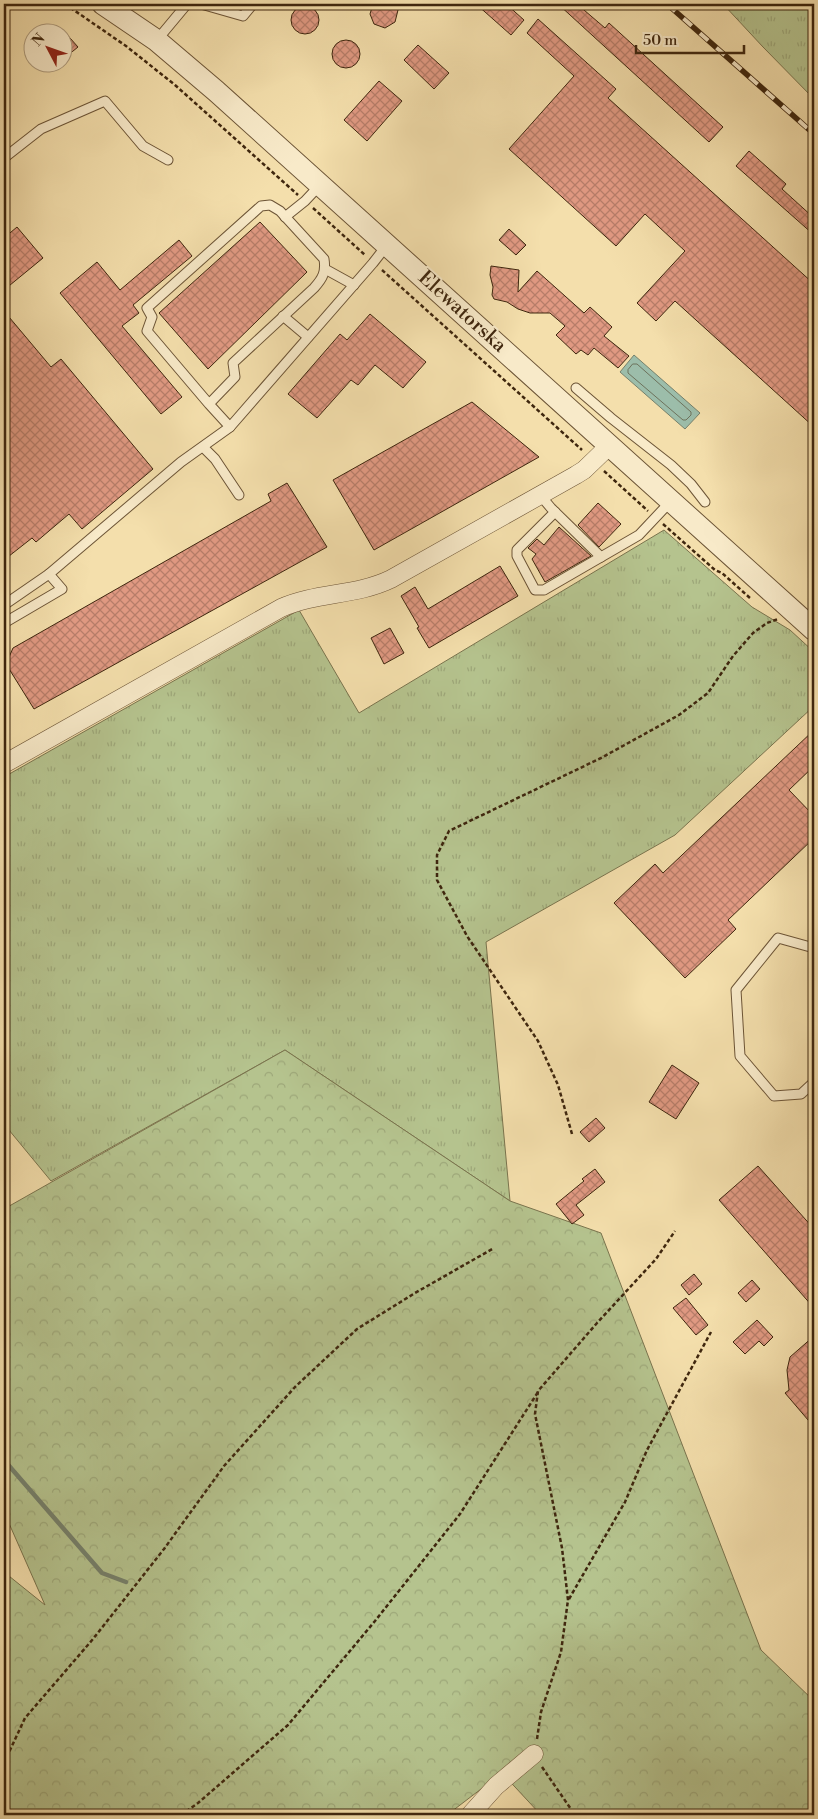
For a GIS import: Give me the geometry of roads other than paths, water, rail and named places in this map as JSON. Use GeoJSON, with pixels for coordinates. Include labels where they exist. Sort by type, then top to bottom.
{"type":"FeatureCollection","features":[{"type":"Feature","properties":{"kind":"street","name":"Elewatorska"},"geometry":{"type":"LineString","coordinates":[[103,4],[156,40],[216,91],[814,630]]}},
{"type":"Feature","properties":{"kind":"street"},"geometry":{"type":"LineString","coordinates":[[4,764],[275,611],[305,599],[364,589],[383,583],[576,475],[610,445]]}},
{"type":"Feature","properties":{"kind":"street"},"geometry":{"type":"LineString","coordinates":[[470,1815],[496,1786],[534,1754]]}},
{"type":"Feature","properties":{"kind":"lane"},"geometry":{"type":"LineString","coordinates":[[156,40],[187,4]]}},
{"type":"Feature","properties":{"kind":"lane"},"geometry":{"type":"LineString","coordinates":[[200,4],[243,16],[253,4]]}},
{"type":"Feature","properties":{"kind":"lane"},"geometry":{"type":"LineString","coordinates":[[4,158],[41,129],[105,101],[143,146],[168,160]]}},
{"type":"Feature","properties":{"kind":"lane"},"geometry":{"type":"LineString","coordinates":[[286,217],[320,185]]}},
{"type":"Feature","properties":{"kind":"lane"},"geometry":{"type":"LineString","coordinates":[[209,404],[235,377],[233,363],[318,284],[326,269],[324,259],[286,217],[270,205],[261,206],[147,308],[152,317],[147,331],[209,404],[230,427]]}},
{"type":"Feature","properties":{"kind":"lane"},"geometry":{"type":"LineString","coordinates":[[4,605],[49,574],[181,462],[230,427],[374,263],[387,245]]}},
{"type":"Feature","properties":{"kind":"lane"},"geometry":{"type":"LineString","coordinates":[[326,269],[354,285]]}},
{"type":"Feature","properties":{"kind":"lane"},"geometry":{"type":"LineString","coordinates":[[283,316],[308,337]]}},
{"type":"Feature","properties":{"kind":"lane"},"geometry":{"type":"LineString","coordinates":[[576,388],[671,465],[691,484],[705,502]]}},
{"type":"Feature","properties":{"kind":"lane"},"geometry":{"type":"LineString","coordinates":[[203,447],[216,459],[239,496]]}},
{"type":"Feature","properties":{"kind":"lane"},"geometry":{"type":"LineString","coordinates":[[540,496],[602,557]]}},
{"type":"Feature","properties":{"kind":"lane"},"geometry":{"type":"LineString","coordinates":[[555,512],[517,550],[517,556],[535,590],[544,590],[639,535],[671,500]]}},
{"type":"Feature","properties":{"kind":"lane"},"geometry":{"type":"LineString","coordinates":[[4,624],[62,590],[49,574]]}},
{"type":"Feature","properties":{"kind":"lane"},"geometry":{"type":"LineString","coordinates":[[814,948],[778,938],[736,990],[740,1056],[774,1096],[801,1094],[814,1082]]}},
{"type":"Feature","properties":{"kind":"water"},"geometry":{"type":"Polygon","coordinates":[[[634,355],[700,413],[685,429],[620,372],[634,355]]]}},
{"type":"Feature","properties":{"kind":"waterway"},"geometry":{"type":"LineString","coordinates":[[4,1460],[102,1573],[126,1582]]}},
{"type":"Feature","properties":{"kind":"railway"},"geometry":{"type":"LineString","coordinates":[[667,4],[814,134]]}}]}
